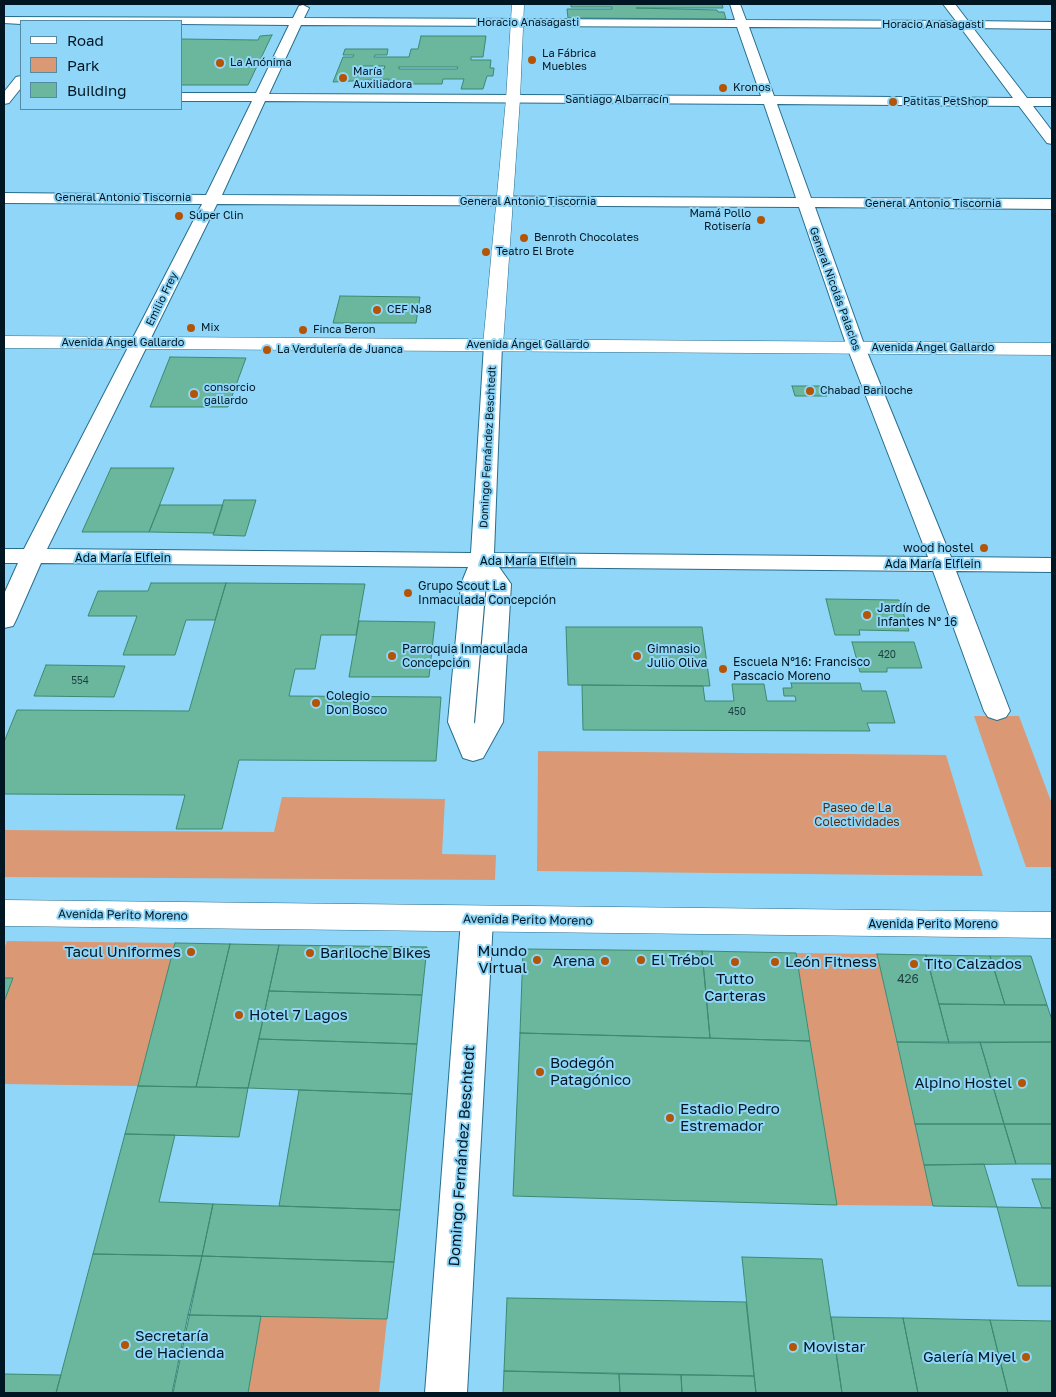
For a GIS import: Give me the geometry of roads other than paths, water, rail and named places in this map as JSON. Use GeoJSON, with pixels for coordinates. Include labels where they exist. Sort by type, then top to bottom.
{"type":"FeatureCollection","features":[{"type":"Feature","properties":{"kind":"main road","name":"Domingo Fernández Beschtedt"},"geometry":{"type":"LineString","coordinates":[[493,345],[513,99],[518,4]]}},
{"type":"Feature","properties":{"kind":"main road","name":"Avenida Ángel Gallardo"},"geometry":{"type":"LineString","coordinates":[[4,342],[1052,349]]}},
{"type":"Feature","properties":{"kind":"main road","name":"Avenida Perito Moreno"},"geometry":{"type":"LineString","coordinates":[[4,913],[477,920],[1052,925]]}},
{"type":"Feature","properties":{"kind":"street","name":"Emilio Frey"},"geometry":{"type":"LineString","coordinates":[[4,620],[32,557],[212,199],[305,4]]}},
{"type":"Feature","properties":{"kind":"street","name":"General Nicolás Palacios"},"geometry":{"type":"LineString","coordinates":[[735,4],[856,347],[942,564],[997,711]]}},
{"type":"Feature","properties":{"kind":"street"},"geometry":{"type":"LineString","coordinates":[[949,4],[1052,140]]}},
{"type":"Feature","properties":{"kind":"street"},"geometry":{"type":"LineString","coordinates":[[75,20],[84,9]]}},
{"type":"Feature","properties":{"kind":"street","name":"Horacio Anasagasti"},"geometry":{"type":"LineString","coordinates":[[4,20],[20,20]]}},
{"type":"Feature","properties":{"kind":"street","name":"Horacio Anasagasti"},"geometry":{"type":"LineString","coordinates":[[182,21],[1052,25]]}},
{"type":"Feature","properties":{"kind":"street"},"geometry":{"type":"LineString","coordinates":[[5,98],[20,81]]}},
{"type":"Feature","properties":{"kind":"street"},"geometry":{"type":"LineString","coordinates":[[5,98],[20,97]]}},
{"type":"Feature","properties":{"kind":"street","name":"Santiago Albarracín"},"geometry":{"type":"LineString","coordinates":[[182,97],[1052,102]]}},
{"type":"Feature","properties":{"kind":"street","name":"General Antonio Tiscornia"},"geometry":{"type":"LineString","coordinates":[[4,198],[1052,204]]}},
{"type":"Feature","properties":{"kind":"street","name":"Domingo Fernández Beschtedt"},"geometry":{"type":"LineString","coordinates":[[482,561],[499,584],[490,722],[473,751],[461,722],[473,584],[482,561],[493,345]]}},
{"type":"Feature","properties":{"kind":"street","name":"Ada María Elflein"},"geometry":{"type":"LineString","coordinates":[[4,556],[1052,565]]}},
{"type":"Feature","properties":{"kind":"street","name":"Domingo Fernández Beschtedt"},"geometry":{"type":"LineString","coordinates":[[446,1393],[477,920]]}},
{"type":"Feature","properties":{"kind":"place","name":"La Fábrica Muebles"},"geometry":{"type":"Point","coordinates":[532,60]}},
{"type":"Feature","properties":{"kind":"place","name":"La Anónima"},"geometry":{"type":"Point","coordinates":[220,63]}},
{"type":"Feature","properties":{"kind":"place","name":"María Auxiliadora"},"geometry":{"type":"Point","coordinates":[343,78]}},
{"type":"Feature","properties":{"kind":"place","name":"Kronos"},"geometry":{"type":"Point","coordinates":[723,88]}},
{"type":"Feature","properties":{"kind":"place","name":"Patitas PetShop"},"geometry":{"type":"Point","coordinates":[893,102]}},
{"type":"Feature","properties":{"kind":"place","name":"Súper Clin"},"geometry":{"type":"Point","coordinates":[179,216]}},
{"type":"Feature","properties":{"kind":"place","name":"Mamá Pollo Rotisería"},"geometry":{"type":"Point","coordinates":[761,220]}},
{"type":"Feature","properties":{"kind":"place","name":"Benroth Chocolates"},"geometry":{"type":"Point","coordinates":[524,238]}},
{"type":"Feature","properties":{"kind":"place","name":"Teatro El Brote"},"geometry":{"type":"Point","coordinates":[486,252]}},
{"type":"Feature","properties":{"kind":"place","name":"CEF Nª8"},"geometry":{"type":"Point","coordinates":[377,310]}},
{"type":"Feature","properties":{"kind":"place","name":"Mix"},"geometry":{"type":"Point","coordinates":[191,328]}},
{"type":"Feature","properties":{"kind":"place","name":"Finca Beron"},"geometry":{"type":"Point","coordinates":[303,330]}},
{"type":"Feature","properties":{"kind":"place","name":"La Verdulería de Juanca"},"geometry":{"type":"Point","coordinates":[267,350]}},
{"type":"Feature","properties":{"kind":"place","name":"Chabad Bariloche"},"geometry":{"type":"Point","coordinates":[810,391]}},
{"type":"Feature","properties":{"kind":"place","name":"consorcio gallardo"},"geometry":{"type":"Point","coordinates":[194,394]}},
{"type":"Feature","properties":{"kind":"place","name":"wood hostel"},"geometry":{"type":"Point","coordinates":[984,548]}},
{"type":"Feature","properties":{"kind":"place","name":"Grupo Scout La Inmaculada Concepción"},"geometry":{"type":"Point","coordinates":[408,593]}},
{"type":"Feature","properties":{"kind":"place","name":"Jardín de Infantes N° 16"},"geometry":{"type":"Point","coordinates":[867,615]}},
{"type":"Feature","properties":{"kind":"place","name":"Parroquia Inmaculada Concepción"},"geometry":{"type":"Point","coordinates":[392,656]}},
{"type":"Feature","properties":{"kind":"place","name":"Gimnasio Julio Oliva"},"geometry":{"type":"Point","coordinates":[637,656]}},
{"type":"Feature","properties":{"kind":"place","name":"Escuela N°16: Francisco Pascacio Moreno"},"geometry":{"type":"Point","coordinates":[723,669]}},
{"type":"Feature","properties":{"kind":"place","name":"Colegio Don Bosco"},"geometry":{"type":"Point","coordinates":[316,703]}},
{"type":"Feature","properties":{"kind":"place","name":"Tacul Uniformes"},"geometry":{"type":"Point","coordinates":[191,952]}},
{"type":"Feature","properties":{"kind":"place","name":"Bariloche Bikes"},"geometry":{"type":"Point","coordinates":[310,953]}},
{"type":"Feature","properties":{"kind":"place","name":"Mundo Virtual"},"geometry":{"type":"Point","coordinates":[537,960]}},
{"type":"Feature","properties":{"kind":"place","name":"El Trébol"},"geometry":{"type":"Point","coordinates":[641,960]}},
{"type":"Feature","properties":{"kind":"place","name":"Arena"},"geometry":{"type":"Point","coordinates":[605,961]}},
{"type":"Feature","properties":{"kind":"place","name":"Tutto Carteras"},"geometry":{"type":"Point","coordinates":[735,962]}},
{"type":"Feature","properties":{"kind":"place","name":"León Fitness"},"geometry":{"type":"Point","coordinates":[775,962]}},
{"type":"Feature","properties":{"kind":"place","name":"Tito Calzados"},"geometry":{"type":"Point","coordinates":[914,964]}},
{"type":"Feature","properties":{"kind":"place","name":"Hotel 7 Lagos"},"geometry":{"type":"Point","coordinates":[239,1015]}},
{"type":"Feature","properties":{"kind":"place","name":"Bodegón Patagónico"},"geometry":{"type":"Point","coordinates":[540,1072]}},
{"type":"Feature","properties":{"kind":"place","name":"Alpino Hostel"},"geometry":{"type":"Point","coordinates":[1022,1083]}},
{"type":"Feature","properties":{"kind":"place","name":"Estadio Pedro Estremador"},"geometry":{"type":"Point","coordinates":[670,1118]}},
{"type":"Feature","properties":{"kind":"place","name":"Secretaría de Hacienda"},"geometry":{"type":"Point","coordinates":[125,1345]}},
{"type":"Feature","properties":{"kind":"place","name":"Movistar"},"geometry":{"type":"Point","coordinates":[793,1347]}},
{"type":"Feature","properties":{"kind":"place","name":"Galería Miyel"},"geometry":{"type":"Point","coordinates":[1026,1357]}},
{"type":"Feature","properties":{"kind":"park label","name":"Paseo de La Colectividades"},"geometry":{"type":"Point","coordinates":[857,815]}}]}
